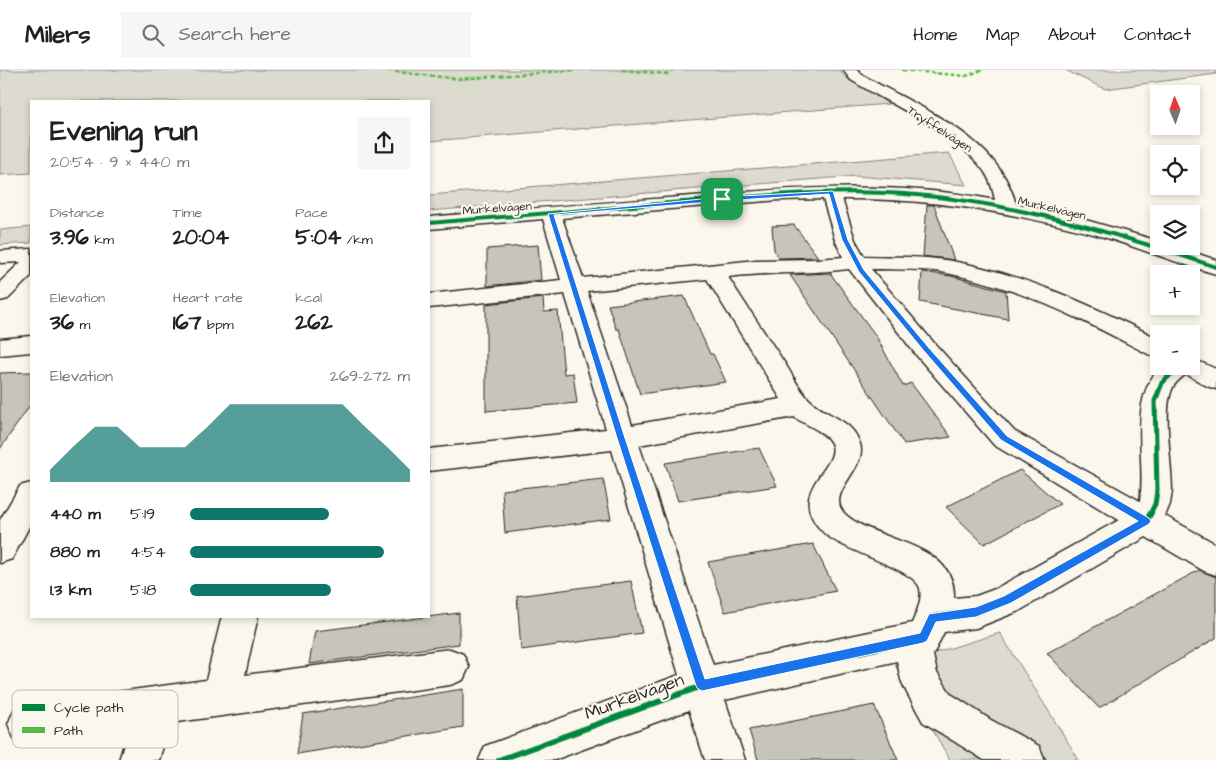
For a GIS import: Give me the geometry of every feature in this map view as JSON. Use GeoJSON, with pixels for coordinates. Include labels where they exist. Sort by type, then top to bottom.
{"type":"FeatureCollection","features":[{"type":"Feature","properties":{"kind":"street","name":"Tryffelvägen"},"geometry":{"type":"LineString","coordinates":[[850,70],[862,81],[949,133],[980,156],[998,179],[1007,208]]}},
{"type":"Feature","properties":{"kind":"street"},"geometry":{"type":"LineString","coordinates":[[831,193],[845,240],[856,262],[926,350],[1004,438],[1216,560]]}},
{"type":"Feature","properties":{"kind":"street","name":"Murkelvägen"},"geometry":{"type":"LineString","coordinates":[[430,223],[779,194],[916,195],[1007,208],[1091,227],[1169,250],[1216,268]]}},
{"type":"Feature","properties":{"kind":"street","name":"Murkelvägen"},"geometry":{"type":"LineString","coordinates":[[551,214],[725,760]]}},
{"type":"Feature","properties":{"kind":"street"},"geometry":{"type":"LineString","coordinates":[[0,256],[30,254]]}},
{"type":"Feature","properties":{"kind":"street"},"geometry":{"type":"LineString","coordinates":[[430,301],[756,267],[818,266],[856,262],[951,267],[986,276],[1056,301],[1115,326],[1150,344]]}},
{"type":"Feature","properties":{"kind":"street"},"geometry":{"type":"LineString","coordinates":[[0,294],[30,265]]}},
{"type":"Feature","properties":{"kind":"street"},"geometry":{"type":"LineString","coordinates":[[713,271],[799,406],[833,428],[846,444],[847,456],[823,496],[829,517],[838,526],[926,570],[934,578],[938,591],[928,627],[914,652],[920,680],[938,708],[977,734],[1025,760]]}},
{"type":"Feature","properties":{"kind":"street"},"geometry":{"type":"LineString","coordinates":[[0,347],[30,344]]}},
{"type":"Feature","properties":{"kind":"street"},"geometry":{"type":"LineString","coordinates":[[1200,371],[1216,380]]}},
{"type":"Feature","properties":{"kind":"street"},"geometry":{"type":"LineString","coordinates":[[1146,521],[1154,505],[1156,488],[1156,441],[1153,418],[1155,396],[1168,375]]}},
{"type":"Feature","properties":{"kind":"street"},"geometry":{"type":"LineString","coordinates":[[430,460],[621,438],[799,406]]}},
{"type":"Feature","properties":{"kind":"street"},"geometry":{"type":"LineString","coordinates":[[0,549],[20,512]]}},
{"type":"Feature","properties":{"kind":"street","name":"Murkelvägen"},"geometry":{"type":"LineString","coordinates":[[499,760],[702,686],[928,627],[976,612],[1007,600],[1146,521]]}},
{"type":"Feature","properties":{"kind":"street"},"geometry":{"type":"LineString","coordinates":[[221,697],[240,618]]}},
{"type":"Feature","properties":{"kind":"street"},"geometry":{"type":"LineString","coordinates":[[178,703],[450,667]]}},
{"type":"Feature","properties":{"kind":"street"},"geometry":{"type":"LineString","coordinates":[[139,760],[143,748]]}},
{"type":"Feature","properties":{"kind":"shaded area"},"geometry":{"type":"Polygon","coordinates":[[[0,70],[839,70],[845,77],[889,104],[430,141],[430,100],[30,100],[30,173],[0,175],[0,70]]]}},
{"type":"Feature","properties":{"kind":"shaded area"},"geometry":{"type":"Polygon","coordinates":[[[1065,70],[1216,70],[1216,74],[1105,89],[1065,70]]]}},
{"type":"Feature","properties":{"kind":"shaded area"},"geometry":{"type":"Polygon","coordinates":[[[949,153],[966,185],[856,176],[430,211],[430,195],[949,153]]]}},
{"type":"Feature","properties":{"kind":"shaded area"},"geometry":{"type":"Polygon","coordinates":[[[30,227],[30,243],[0,245],[0,230],[30,227]]]}},
{"type":"Feature","properties":{"kind":"shaded area"},"geometry":{"type":"Polygon","coordinates":[[[1000,633],[1079,760],[950,760],[895,665],[1000,633]]]}},
{"type":"Feature","properties":{"kind":"building"},"geometry":{"type":"Polygon","coordinates":[[[927,205],[934,205],[954,260],[923,256],[927,205]]]}},
{"type":"Feature","properties":{"kind":"building"},"geometry":{"type":"Polygon","coordinates":[[[794,225],[818,257],[779,258],[774,250],[772,226],[794,225]]]}},
{"type":"Feature","properties":{"kind":"building"},"geometry":{"type":"Polygon","coordinates":[[[538,245],[541,280],[487,286],[487,249],[538,245]]]}},
{"type":"Feature","properties":{"kind":"building"},"geometry":{"type":"Polygon","coordinates":[[[922,272],[951,276],[1006,291],[1008,319],[920,302],[922,272]]]}},
{"type":"Feature","properties":{"kind":"building"},"geometry":{"type":"Polygon","coordinates":[[[830,273],[876,336],[903,386],[911,383],[951,437],[904,444],[790,275],[830,273]]]}},
{"type":"Feature","properties":{"kind":"building"},"geometry":{"type":"Polygon","coordinates":[[[684,296],[710,354],[713,354],[726,382],[640,394],[619,329],[616,329],[608,305],[684,296]]]}},
{"type":"Feature","properties":{"kind":"building"},"geometry":{"type":"Polygon","coordinates":[[[543,298],[544,312],[558,311],[564,374],[573,373],[577,403],[486,411],[486,304],[543,298]]]}},
{"type":"Feature","properties":{"kind":"building"},"geometry":{"type":"Polygon","coordinates":[[[30,372],[30,405],[0,449],[0,373],[30,372]]]}},
{"type":"Feature","properties":{"kind":"building"},"geometry":{"type":"Polygon","coordinates":[[[759,448],[777,486],[678,501],[665,463],[759,448]]]}},
{"type":"Feature","properties":{"kind":"building"},"geometry":{"type":"Polygon","coordinates":[[[1020,470],[1060,504],[984,544],[946,507],[1020,470]]]}},
{"type":"Feature","properties":{"kind":"building"},"geometry":{"type":"Polygon","coordinates":[[[603,479],[611,519],[505,533],[502,490],[603,479]]]}},
{"type":"Feature","properties":{"kind":"building"},"geometry":{"type":"Polygon","coordinates":[[[813,544],[836,591],[725,612],[708,562],[813,544]]]}},
{"type":"Feature","properties":{"kind":"building"},"geometry":{"type":"Polygon","coordinates":[[[1199,570],[1216,577],[1216,638],[1099,708],[1047,653],[1199,570]]]}},
{"type":"Feature","properties":{"kind":"building"},"geometry":{"type":"Polygon","coordinates":[[[631,581],[642,633],[521,650],[517,596],[631,581]]]}},
{"type":"Feature","properties":{"kind":"building"},"geometry":{"type":"Polygon","coordinates":[[[459,613],[459,644],[309,664],[315,631],[459,613]]]}},
{"type":"Feature","properties":{"kind":"building"},"geometry":{"type":"Polygon","coordinates":[[[463,689],[463,727],[297,754],[303,714],[463,689]]]}},
{"type":"Feature","properties":{"kind":"building"},"geometry":{"type":"Polygon","coordinates":[[[874,705],[898,760],[758,760],[749,730],[874,705]]]}},
{"type":"Feature","properties":{"kind":"marked path"},"geometry":{"type":"LineString","coordinates":[[381,70],[459,79],[576,70]]}},
{"type":"Feature","properties":{"kind":"marked path"},"geometry":{"type":"LineString","coordinates":[[622,70],[667,74],[673,70]]}},
{"type":"Feature","properties":{"kind":"marked path"},"geometry":{"type":"LineString","coordinates":[[902,70],[966,76],[982,70]]}},
{"type":"Feature","properties":{"kind":"cycle path"},"geometry":{"type":"LineString","coordinates":[[430,223],[779,194],[864,193],[915,195],[992,205],[1068,221],[1216,267]]}},
{"type":"Feature","properties":{"kind":"cycle path"},"geometry":{"type":"LineString","coordinates":[[499,760],[702,686],[923,638],[933,617],[976,612],[1007,600],[1146,521],[1155,504],[1157,491],[1155,401],[1157,392],[1168,375]]}},
{"type":"Feature","properties":{"kind":"route"},"geometry":{"type":"LineString","coordinates":[[831,193],[845,240],[861,271],[926,350],[1004,438],[1146,521],[1007,600],[976,612],[933,617],[923,638],[702,686],[621,438],[551,214],[722,199],[779,194],[831,193]]}}]}
